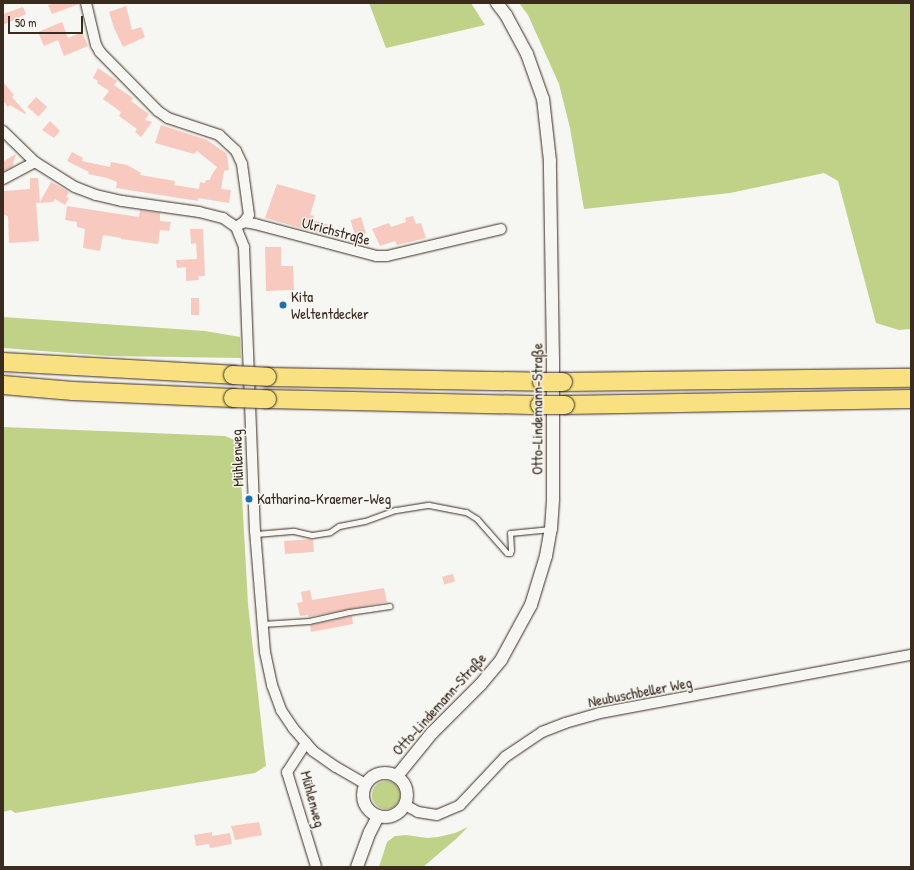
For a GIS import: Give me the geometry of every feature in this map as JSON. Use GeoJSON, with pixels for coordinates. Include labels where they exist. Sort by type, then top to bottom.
{"type":"FeatureCollection","features":[{"type":"Feature","properties":{"kind":"highway"},"geometry":{"type":"LineString","coordinates":[[3,362],[233,376],[542,382],[911,378]]}},
{"type":"Feature","properties":{"kind":"highway"},"geometry":{"type":"LineString","coordinates":[[3,385],[73,391],[233,398],[540,405],[911,399]]}},
{"type":"Feature","properties":{"kind":"street"},"geometry":{"type":"LineString","coordinates":[[3,131],[35,162],[75,187],[96,195],[122,201],[200,212],[223,218],[240,225],[249,215],[240,158],[226,140],[209,131],[168,118],[158,112],[105,58],[96,45],[86,3]]}},
{"type":"Feature","properties":{"kind":"street","name":"Otto-Lindemann-Straße"},"geometry":{"type":"LineString","coordinates":[[396,776],[432,733],[481,684],[500,660],[518,631],[531,605],[546,556],[551,529],[553,498],[553,361],[550,161],[540,92],[527,54],[506,15],[497,3]]}},
{"type":"Feature","properties":{"kind":"street"},"geometry":{"type":"LineString","coordinates":[[3,179],[35,162]]}},
{"type":"Feature","properties":{"kind":"street","name":"Ulrichstraße"},"geometry":{"type":"LineString","coordinates":[[240,225],[376,256],[386,256],[501,230]]}},
{"type":"Feature","properties":{"kind":"street","name":"Mühlenweg"},"geometry":{"type":"LineString","coordinates":[[240,225],[245,262],[256,534],[262,624],[265,652],[272,685],[282,710],[313,751],[365,784]]}},
{"type":"Feature","properties":{"kind":"street","name":"Neubuschbeller Weg"},"geometry":{"type":"LineString","coordinates":[[405,805],[418,812],[437,814],[460,805],[505,757],[542,732],[565,723],[600,713],[911,654]]}},
{"type":"Feature","properties":{"kind":"street","name":"Mühlenweg"},"geometry":{"type":"LineString","coordinates":[[306,743],[287,772],[316,866]]}},
{"type":"Feature","properties":{"kind":"street"},"geometry":{"type":"LineString","coordinates":[[383,773],[396,776],[402,780],[407,792],[405,805],[397,814],[391,817],[378,816],[367,809],[362,797],[365,784],[376,775],[383,773]]}},
{"type":"Feature","properties":{"kind":"street"},"geometry":{"type":"LineString","coordinates":[[358,867],[370,832],[378,816]]}},
{"type":"Feature","properties":{"kind":"lane"},"geometry":{"type":"LineString","coordinates":[[256,534],[294,531],[312,535],[330,532],[338,526],[365,521],[396,510],[429,505],[466,512],[477,519],[507,553],[510,553],[511,550],[510,533],[551,529]]}},
{"type":"Feature","properties":{"kind":"lane"},"geometry":{"type":"LineString","coordinates":[[262,624],[309,620],[390,606]]}},
{"type":"Feature","properties":{"kind":"green space"},"geometry":{"type":"Polygon","coordinates":[[[369,3],[471,3],[485,25],[386,48],[369,3]]]}},
{"type":"Feature","properties":{"kind":"green space"},"geometry":{"type":"Polygon","coordinates":[[[519,3],[911,3],[911,329],[899,330],[876,323],[838,181],[824,173],[730,193],[584,209],[570,128],[559,84],[528,15],[519,3]]]}},
{"type":"Feature","properties":{"kind":"green space"},"geometry":{"type":"Polygon","coordinates":[[[3,317],[205,331],[240,337],[241,358],[109,356],[3,348],[3,317]]]}},
{"type":"Feature","properties":{"kind":"green space"},"geometry":{"type":"Polygon","coordinates":[[[3,427],[225,436],[239,442],[248,604],[266,766],[255,773],[15,813],[11,810],[3,812],[3,427]]]}},
{"type":"Feature","properties":{"kind":"green space"},"geometry":{"type":"Polygon","coordinates":[[[386,781],[396,785],[400,795],[396,805],[386,809],[376,805],[372,795],[376,785],[386,781]]]}},
{"type":"Feature","properties":{"kind":"green space"},"geometry":{"type":"Polygon","coordinates":[[[468,827],[423,867],[379,867],[387,842],[395,836],[406,835],[427,838],[438,837],[455,833],[468,827]]]}},
{"type":"Feature","properties":{"kind":"building"},"geometry":{"type":"Polygon","coordinates":[[[55,3],[79,4],[52,14],[48,5],[55,3]]]}},
{"type":"Feature","properties":{"kind":"building"},"geometry":{"type":"Polygon","coordinates":[[[126,6],[132,30],[141,27],[145,37],[123,47],[114,28],[109,12],[126,6]]]}},
{"type":"Feature","properties":{"kind":"building"},"geometry":{"type":"Polygon","coordinates":[[[23,7],[26,14],[3,25],[3,14],[23,7]]]}},
{"type":"Feature","properties":{"kind":"building"},"geometry":{"type":"Polygon","coordinates":[[[62,22],[68,38],[82,32],[88,46],[64,56],[58,40],[44,46],[38,32],[62,22]]]}},
{"type":"Feature","properties":{"kind":"building"},"geometry":{"type":"Polygon","coordinates":[[[98,68],[117,81],[114,85],[133,98],[131,101],[149,114],[145,120],[152,122],[141,137],[135,132],[137,129],[119,116],[121,112],[103,99],[109,91],[97,83],[98,81],[93,78],[98,68]]]}},
{"type":"Feature","properties":{"kind":"building"},"geometry":{"type":"Polygon","coordinates":[[[3,82],[14,95],[12,97],[26,113],[25,114],[10,105],[8,107],[3,101],[3,82]]]}},
{"type":"Feature","properties":{"kind":"building"},"geometry":{"type":"Polygon","coordinates":[[[36,97],[47,107],[38,117],[27,107],[36,97]]]}},
{"type":"Feature","properties":{"kind":"building"},"geometry":{"type":"Polygon","coordinates":[[[50,121],[60,131],[54,138],[42,130],[50,121]]]}},
{"type":"Feature","properties":{"kind":"building"},"geometry":{"type":"Polygon","coordinates":[[[161,125],[207,140],[227,154],[229,170],[224,171],[221,189],[231,190],[229,203],[198,198],[198,201],[116,188],[117,182],[88,174],[89,172],[67,161],[72,152],[83,158],[82,161],[110,167],[111,162],[127,165],[141,173],[140,175],[175,181],[174,185],[199,189],[200,182],[205,183],[206,180],[210,180],[217,167],[197,151],[194,154],[155,143],[161,125]]]}},
{"type":"Feature","properties":{"kind":"building"},"geometry":{"type":"Polygon","coordinates":[[[16,154],[12,167],[4,171],[4,161],[16,154]]]}},
{"type":"Feature","properties":{"kind":"building"},"geometry":{"type":"Polygon","coordinates":[[[30,178],[38,178],[40,202],[51,182],[69,192],[66,197],[69,198],[65,205],[55,199],[53,202],[36,203],[39,241],[9,243],[8,216],[3,215],[4,191],[30,189],[30,178]]]}},
{"type":"Feature","properties":{"kind":"building"},"geometry":{"type":"Polygon","coordinates":[[[277,184],[316,195],[310,215],[314,216],[313,220],[329,225],[326,235],[265,218],[277,184]]]}},
{"type":"Feature","properties":{"kind":"building"},"geometry":{"type":"Polygon","coordinates":[[[67,206],[139,217],[140,210],[160,213],[160,221],[171,222],[169,231],[160,230],[158,244],[103,235],[100,251],[83,248],[85,229],[77,227],[77,222],[65,220],[67,206]]]}},
{"type":"Feature","properties":{"kind":"building"},"geometry":{"type":"Polygon","coordinates":[[[413,216],[416,224],[421,223],[426,238],[397,245],[395,241],[380,246],[372,229],[389,223],[391,227],[406,222],[405,218],[413,216]]]}},
{"type":"Feature","properties":{"kind":"building"},"geometry":{"type":"Polygon","coordinates":[[[361,217],[366,233],[355,236],[350,220],[361,217]]]}},
{"type":"Feature","properties":{"kind":"building"},"geometry":{"type":"Polygon","coordinates":[[[190,229],[203,229],[205,276],[198,276],[199,280],[186,281],[186,267],[177,268],[176,260],[197,259],[196,243],[191,244],[190,229]]]}},
{"type":"Feature","properties":{"kind":"building"},"geometry":{"type":"Polygon","coordinates":[[[265,247],[281,247],[281,266],[293,266],[294,290],[266,291],[265,247]]]}},
{"type":"Feature","properties":{"kind":"building"},"geometry":{"type":"Polygon","coordinates":[[[191,298],[199,298],[199,315],[191,315],[191,298]]]}},
{"type":"Feature","properties":{"kind":"building"},"geometry":{"type":"Polygon","coordinates":[[[313,539],[314,552],[285,554],[284,541],[313,539]]]}},
{"type":"Feature","properties":{"kind":"building"},"geometry":{"type":"Polygon","coordinates":[[[453,574],[455,582],[444,584],[442,577],[453,574]]]}},
{"type":"Feature","properties":{"kind":"building"},"geometry":{"type":"Polygon","coordinates":[[[384,588],[387,602],[308,617],[308,615],[300,616],[297,603],[303,602],[301,592],[310,590],[312,600],[384,588]]]}},
{"type":"Feature","properties":{"kind":"building"},"geometry":{"type":"Polygon","coordinates":[[[352,616],[353,624],[311,632],[310,625],[352,616]]]}},
{"type":"Feature","properties":{"kind":"building"},"geometry":{"type":"Polygon","coordinates":[[[259,822],[262,835],[235,840],[231,826],[259,822]]]}},
{"type":"Feature","properties":{"kind":"building"},"geometry":{"type":"Polygon","coordinates":[[[212,832],[212,836],[230,833],[232,844],[210,848],[209,844],[196,846],[194,835],[212,832]]]}},
{"type":"Feature","properties":{"kind":"place","name":"Kita Weltentdecker"},"geometry":{"type":"Point","coordinates":[283,305]}},
{"type":"Feature","properties":{"kind":"place","name":"Katharina-Kraemer-Weg"},"geometry":{"type":"Point","coordinates":[249,499]}}]}
